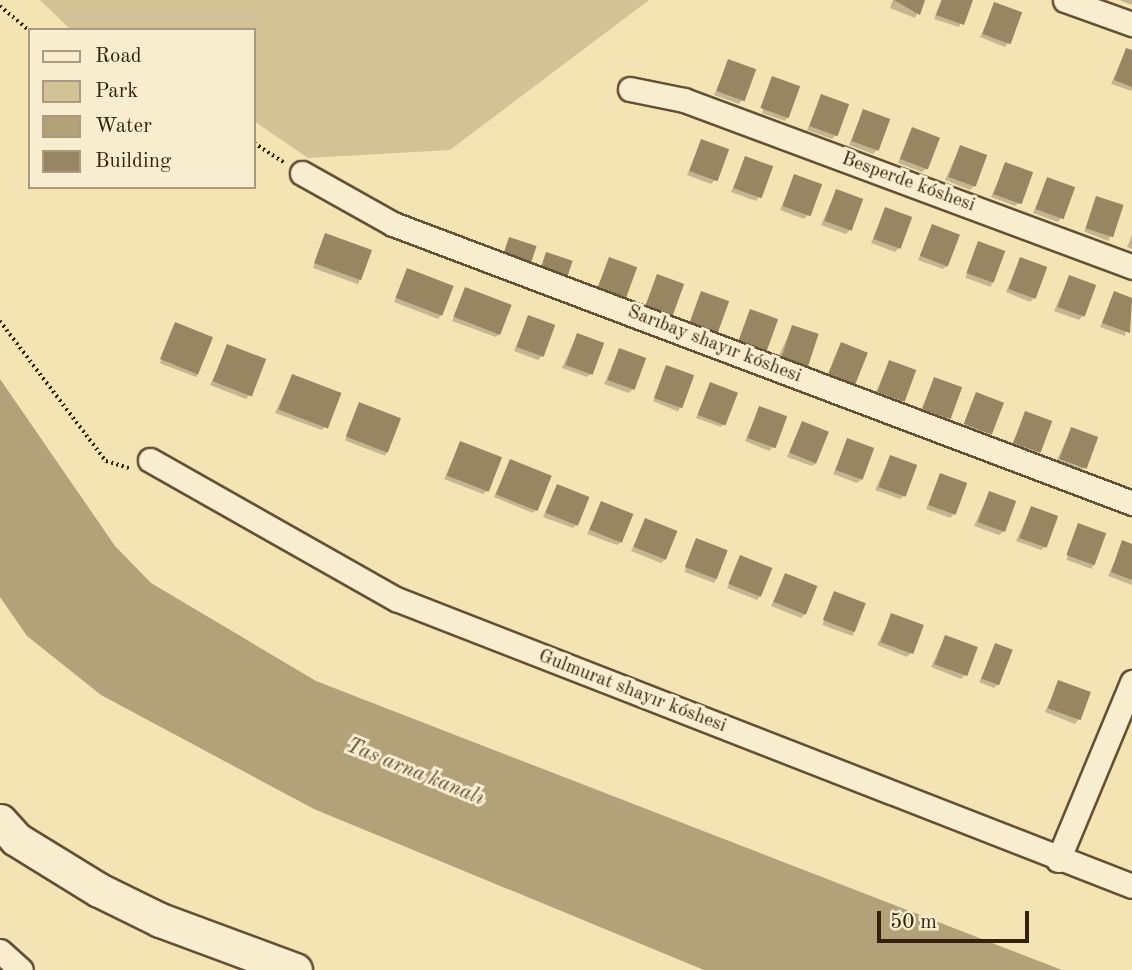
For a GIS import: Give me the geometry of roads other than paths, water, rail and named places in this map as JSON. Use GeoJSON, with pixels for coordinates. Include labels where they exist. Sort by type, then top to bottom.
{"type":"FeatureCollection","features":[{"type":"Feature","properties":{"kind":"main road"},"geometry":{"type":"LineString","coordinates":[[0,821],[16,839],[99,890],[160,920],[295,970]]}},
{"type":"Feature","properties":{"kind":"street"},"geometry":{"type":"LineString","coordinates":[[1065,0],[1132,24]]}},
{"type":"Feature","properties":{"kind":"street","name":"Besperde kóshesi"},"geometry":{"type":"LineString","coordinates":[[630,89],[684,100],[1132,267]]}},
{"type":"Feature","properties":{"kind":"street","name":"Sarıbay shayır kóshesi"},"geometry":{"type":"LineString","coordinates":[[302,173],[393,225],[1132,503]]}},
{"type":"Feature","properties":{"kind":"street","name":"Gulmurat shayır kóshesi"},"geometry":{"type":"LineString","coordinates":[[149,460],[396,598],[1058,860],[1132,886]]}},
{"type":"Feature","properties":{"kind":"street"},"geometry":{"type":"LineString","coordinates":[[1058,860],[1132,682]]}},
{"type":"Feature","properties":{"kind":"street"},"geometry":{"type":"LineString","coordinates":[[0,951],[21,970]]}},
{"type":"Feature","properties":{"kind":"water","name":"Tas arna kanalı"},"geometry":{"type":"Polygon","coordinates":[[[0,379],[115,546],[151,583],[316,681],[1062,970],[704,970],[314,809],[101,695],[27,636],[0,597],[0,379]]]}}]}
